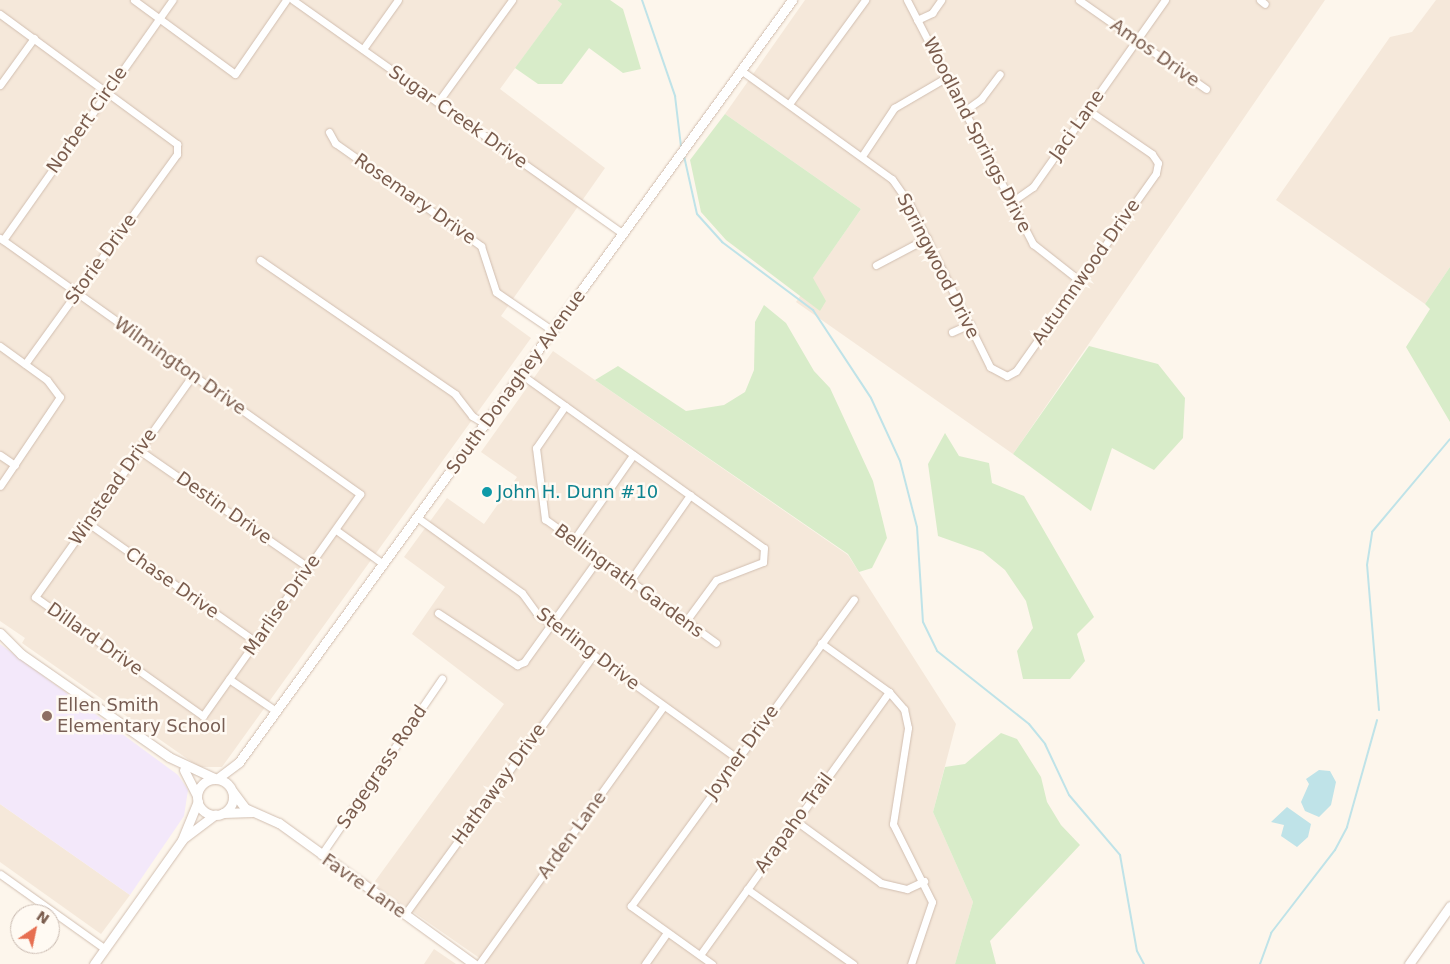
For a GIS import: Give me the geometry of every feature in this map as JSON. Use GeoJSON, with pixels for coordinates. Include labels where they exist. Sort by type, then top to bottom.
{"type":"FeatureCollection","features":[{"type":"Feature","properties":{"kind":"street"},"geometry":{"type":"LineString","coordinates":[[134,0],[235,74],[286,0]]}},
{"type":"Feature","properties":{"kind":"street","name":"Norbert Circle"},"geometry":{"type":"LineString","coordinates":[[1,239],[172,0]]}},
{"type":"Feature","properties":{"kind":"street","name":"Sugar Creek Drive"},"geometry":{"type":"LineString","coordinates":[[293,0],[624,234]]}},
{"type":"Feature","properties":{"kind":"street"},"geometry":{"type":"LineString","coordinates":[[363,49],[398,0]]}},
{"type":"Feature","properties":{"kind":"street"},"geometry":{"type":"LineString","coordinates":[[438,102],[512,0]]}},
{"type":"Feature","properties":{"kind":"street","name":"South Donaghey Avenue"},"geometry":{"type":"LineString","coordinates":[[216,778],[239,762],[382,563],[487,425],[792,0]]}},
{"type":"Feature","properties":{"kind":"street"},"geometry":{"type":"LineString","coordinates":[[789,104],[865,0]]}},
{"type":"Feature","properties":{"kind":"street","name":"Woodland Springs Drive"},"geometry":{"type":"LineString","coordinates":[[907,0],[1010,203],[1033,244],[1080,281]]}},
{"type":"Feature","properties":{"kind":"street"},"geometry":{"type":"LineString","coordinates":[[917,20],[932,12],[941,0]]}},
{"type":"Feature","properties":{"kind":"street","name":"Amos Drive"},"geometry":{"type":"LineString","coordinates":[[1078,0],[1206,88]]}},
{"type":"Feature","properties":{"kind":"street","name":"Jaci Lane"},"geometry":{"type":"LineString","coordinates":[[1010,203],[1033,187],[1165,0]]}},
{"type":"Feature","properties":{"kind":"street"},"geometry":{"type":"LineString","coordinates":[[0,14],[108,92]]}},
{"type":"Feature","properties":{"kind":"street"},"geometry":{"type":"LineString","coordinates":[[0,85],[34,38]]}},
{"type":"Feature","properties":{"kind":"street","name":"Springwood Drive"},"geometry":{"type":"LineString","coordinates":[[742,71],[892,179],[927,238],[990,367],[1007,376]]}},
{"type":"Feature","properties":{"kind":"street"},"geometry":{"type":"LineString","coordinates":[[964,111],[982,99],[1000,74]]}},
{"type":"Feature","properties":{"kind":"street"},"geometry":{"type":"LineString","coordinates":[[862,156],[894,108],[947,77]]}},
{"type":"Feature","properties":{"kind":"street","name":"Storie Drive"},"geometry":{"type":"LineString","coordinates":[[25,364],[177,154],[172,137],[108,92]]}},
{"type":"Feature","properties":{"kind":"street","name":"Autumnwood Drive"},"geometry":{"type":"LineString","coordinates":[[1007,376],[1016,371],[1156,173],[1158,163],[1088,110]]}},
{"type":"Feature","properties":{"kind":"street","name":"Rosemary Drive"},"geometry":{"type":"LineString","coordinates":[[329,132],[335,143],[481,246],[496,292],[553,331]]}},
{"type":"Feature","properties":{"kind":"street"},"geometry":{"type":"LineString","coordinates":[[876,265],[927,238]]}},
{"type":"Feature","properties":{"kind":"street","name":"Wilmington Drive"},"geometry":{"type":"LineString","coordinates":[[1,239],[360,494]]}},
{"type":"Feature","properties":{"kind":"street"},"geometry":{"type":"LineString","coordinates":[[260,260],[455,394],[472,416],[487,425]]}},
{"type":"Feature","properties":{"kind":"street"},"geometry":{"type":"LineString","coordinates":[[952,332],[970,324]]}},
{"type":"Feature","properties":{"kind":"street"},"geometry":{"type":"LineString","coordinates":[[0,346],[25,364],[60,396],[0,486]]}},
{"type":"Feature","properties":{"kind":"street"},"geometry":{"type":"LineString","coordinates":[[522,375],[764,548],[763,562],[716,580],[686,621]]}},
{"type":"Feature","properties":{"kind":"street","name":"Winstead Drive"},"geometry":{"type":"LineString","coordinates":[[35,597],[192,376]]}},
{"type":"Feature","properties":{"kind":"street","name":"Bellingrath Gardens"},"geometry":{"type":"LineString","coordinates":[[565,406],[536,448],[545,519],[598,559],[716,642]]}},
{"type":"Feature","properties":{"kind":"street","name":"Destin Drive"},"geometry":{"type":"LineString","coordinates":[[139,450],[308,567]]}},
{"type":"Feature","properties":{"kind":"street"},"geometry":{"type":"LineString","coordinates":[[572,540],[633,454]]}},
{"type":"Feature","properties":{"kind":"street"},"geometry":{"type":"LineString","coordinates":[[0,455],[15,465]]}},
{"type":"Feature","properties":{"kind":"street","name":"Marlise Drive"},"geometry":{"type":"LineString","coordinates":[[203,716],[360,494]]}},
{"type":"Feature","properties":{"kind":"street"},"geometry":{"type":"LineString","coordinates":[[630,581],[690,495]]}},
{"type":"Feature","properties":{"kind":"street","name":"Sterling Drive"},"geometry":{"type":"LineString","coordinates":[[418,518],[522,593],[537,614],[737,758]]}},
{"type":"Feature","properties":{"kind":"street","name":"Chase Drive"},"geometry":{"type":"LineString","coordinates":[[88,523],[256,642]]}},
{"type":"Feature","properties":{"kind":"street"},"geometry":{"type":"LineString","coordinates":[[336,530],[382,563]]}},
{"type":"Feature","properties":{"kind":"street"},"geometry":{"type":"LineString","coordinates":[[438,613],[516,665],[524,662],[598,559]]}},
{"type":"Feature","properties":{"kind":"street","name":"Dillard Drive"},"geometry":{"type":"LineString","coordinates":[[35,597],[203,716]]}},
{"type":"Feature","properties":{"kind":"street","name":"Joyner Drive"},"geometry":{"type":"LineString","coordinates":[[667,933],[632,906],[737,758],[854,599]]}},
{"type":"Feature","properties":{"kind":"street"},"geometry":{"type":"LineString","coordinates":[[0,633],[21,654],[179,764],[216,778],[233,790],[231,807],[182,840]]}},
{"type":"Feature","properties":{"kind":"street"},"geometry":{"type":"LineString","coordinates":[[821,643],[889,692],[904,709],[908,728],[893,824],[924,881],[932,902],[911,964]]}},
{"type":"Feature","properties":{"kind":"street","name":"Hathaway Drive"},"geometry":{"type":"LineString","coordinates":[[405,914],[593,655]]}},
{"type":"Feature","properties":{"kind":"street","name":"Sagegrass Road"},"geometry":{"type":"LineString","coordinates":[[321,855],[442,678]]}},
{"type":"Feature","properties":{"kind":"street"},"geometry":{"type":"LineString","coordinates":[[229,679],[276,711]]}},
{"type":"Feature","properties":{"kind":"street","name":"Arapaho Trail"},"geometry":{"type":"LineString","coordinates":[[700,955],[889,692]]}},
{"type":"Feature","properties":{"kind":"street","name":"Arden Lane"},"geometry":{"type":"LineString","coordinates":[[479,964],[664,706]]}},
{"type":"Feature","properties":{"kind":"street","name":"South Donaghey Avenue"},"geometry":{"type":"LineString","coordinates":[[233,790],[239,762]]}},
{"type":"Feature","properties":{"kind":"street"},"geometry":{"type":"LineString","coordinates":[[179,764],[204,811],[219,814]]}},
{"type":"Feature","properties":{"kind":"street"},"geometry":{"type":"LineString","coordinates":[[94,964],[182,840],[201,785],[216,778]]}},
{"type":"Feature","properties":{"kind":"street","name":"Favre Lane"},"geometry":{"type":"LineString","coordinates":[[233,790],[252,812],[278,823],[474,964]]}},
{"type":"Feature","properties":{"kind":"street","name":"Favre Lane"},"geometry":{"type":"LineString","coordinates":[[219,814],[252,812]]}},
{"type":"Feature","properties":{"kind":"street"},"geometry":{"type":"LineString","coordinates":[[796,820],[882,884],[908,888],[924,881]]}},
{"type":"Feature","properties":{"kind":"street"},"geometry":{"type":"LineString","coordinates":[[0,875],[105,949]]}},
{"type":"Feature","properties":{"kind":"street"},"geometry":{"type":"LineString","coordinates":[[747,889],[853,964]]}},
{"type":"Feature","properties":{"kind":"street"},"geometry":{"type":"LineString","coordinates":[[1409,964],[1450,906]]}},
{"type":"Feature","properties":{"kind":"street"},"geometry":{"type":"LineString","coordinates":[[645,964],[667,933],[712,964]]}},
{"type":"Feature","properties":{"kind":"shaded area"},"geometry":{"type":"Polygon","coordinates":[[[0,0],[557,0],[562,4],[500,89],[605,168],[501,316],[531,338],[222,767],[199,767],[22,643],[25,638],[0,621],[0,0]]]}},
{"type":"Feature","properties":{"kind":"shaded area"},"geometry":{"type":"Polygon","coordinates":[[[805,0],[1325,0],[1013,454],[796,302],[861,209],[725,114],[805,0]]]}},
{"type":"Feature","properties":{"kind":"shaded area"},"geometry":{"type":"Polygon","coordinates":[[[1436,0],[1450,0],[1450,267],[1425,304],[1276,200],[1390,37],[1412,32],[1436,0]]]}},
{"type":"Feature","properties":{"kind":"shaded area"},"geometry":{"type":"Polygon","coordinates":[[[553,351],[848,555],[956,724],[933,812],[973,902],[955,964],[488,964],[373,884],[504,704],[412,634],[445,587],[404,557],[447,498],[484,524],[517,477],[481,452],[553,351]]]}},
{"type":"Feature","properties":{"kind":"shaded area","name":"Ellen Smith Elementary School"},"geometry":{"type":"Polygon","coordinates":[[[0,644],[178,775],[188,790],[184,816],[130,895],[0,804],[0,644]]]}},
{"type":"Feature","properties":{"kind":"shaded area"},"geometry":{"type":"Polygon","coordinates":[[[0,804],[130,895],[101,934],[0,862],[0,804]]]}},
{"type":"Feature","properties":{"kind":"shaded area"},"geometry":{"type":"Polygon","coordinates":[[[434,949],[456,964],[424,964],[434,949]]]}},
{"type":"Feature","properties":{"kind":"green space"},"geometry":{"type":"Polygon","coordinates":[[[557,0],[610,0],[623,9],[641,69],[623,73],[589,48],[562,84],[538,84],[515,68],[562,4],[557,0]]]}},
{"type":"Feature","properties":{"kind":"green space"},"geometry":{"type":"Polygon","coordinates":[[[725,114],[861,209],[813,278],[826,301],[820,311],[726,240],[701,212],[690,160],[725,114]]]}},
{"type":"Feature","properties":{"kind":"green space"},"geometry":{"type":"Polygon","coordinates":[[[1450,267],[1450,422],[1406,347],[1430,309],[1425,304],[1450,267]]]}},
{"type":"Feature","properties":{"kind":"green space"},"geometry":{"type":"Polygon","coordinates":[[[764,305],[786,323],[814,371],[830,388],[873,481],[887,538],[872,568],[859,572],[848,554],[595,380],[618,366],[686,411],[724,405],[745,392],[754,370],[755,322],[764,305]]]}},
{"type":"Feature","properties":{"kind":"green space"},"geometry":{"type":"Polygon","coordinates":[[[1089,346],[1158,364],[1185,398],[1183,438],[1154,470],[1112,448],[1091,511],[1013,454],[1089,346]]]}},
{"type":"Feature","properties":{"kind":"green space"},"geometry":{"type":"Polygon","coordinates":[[[945,433],[959,456],[989,463],[992,483],[1024,496],[1094,617],[1077,634],[1085,661],[1070,679],[1023,679],[1017,651],[1033,628],[1026,601],[1005,570],[983,552],[938,536],[928,464],[945,433]]]}},
{"type":"Feature","properties":{"kind":"green space"},"geometry":{"type":"Polygon","coordinates":[[[1001,733],[1017,739],[1041,777],[1047,802],[1061,825],[1080,845],[990,941],[996,964],[955,964],[973,902],[933,812],[945,767],[965,764],[1001,733]]]}},
{"type":"Feature","properties":{"kind":"water"},"geometry":{"type":"Polygon","coordinates":[[[1319,770],[1330,771],[1336,782],[1331,805],[1319,817],[1305,811],[1301,802],[1309,784],[1306,779],[1319,770]]]}},
{"type":"Feature","properties":{"kind":"water"},"geometry":{"type":"Polygon","coordinates":[[[1287,807],[1311,824],[1308,837],[1297,847],[1281,836],[1284,825],[1271,822],[1287,807]]]}},
{"type":"Feature","properties":{"kind":"waterway"},"geometry":{"type":"LineString","coordinates":[[642,0],[675,96],[681,146]]}},
{"type":"Feature","properties":{"kind":"waterway"},"geometry":{"type":"LineString","coordinates":[[684,156],[697,214],[722,242],[813,310],[871,398],[900,461],[917,527],[923,622],[937,651],[1029,724],[1045,744],[1069,795],[1120,855],[1137,951],[1144,964]]}},
{"type":"Feature","properties":{"kind":"waterway"},"geometry":{"type":"LineString","coordinates":[[1379,710],[1367,565],[1372,532],[1450,439]]}},
{"type":"Feature","properties":{"kind":"waterway"},"geometry":{"type":"LineString","coordinates":[[1260,964],[1271,933],[1335,850],[1347,827],[1377,720]]}},
{"type":"Feature","properties":{"kind":"place","name":"John H. Dunn #10"},"geometry":{"type":"Point","coordinates":[487,492]}},
{"type":"Feature","properties":{"kind":"place","name":"Ellen Smith Elementary School"},"geometry":{"type":"Point","coordinates":[47,716]}}]}
